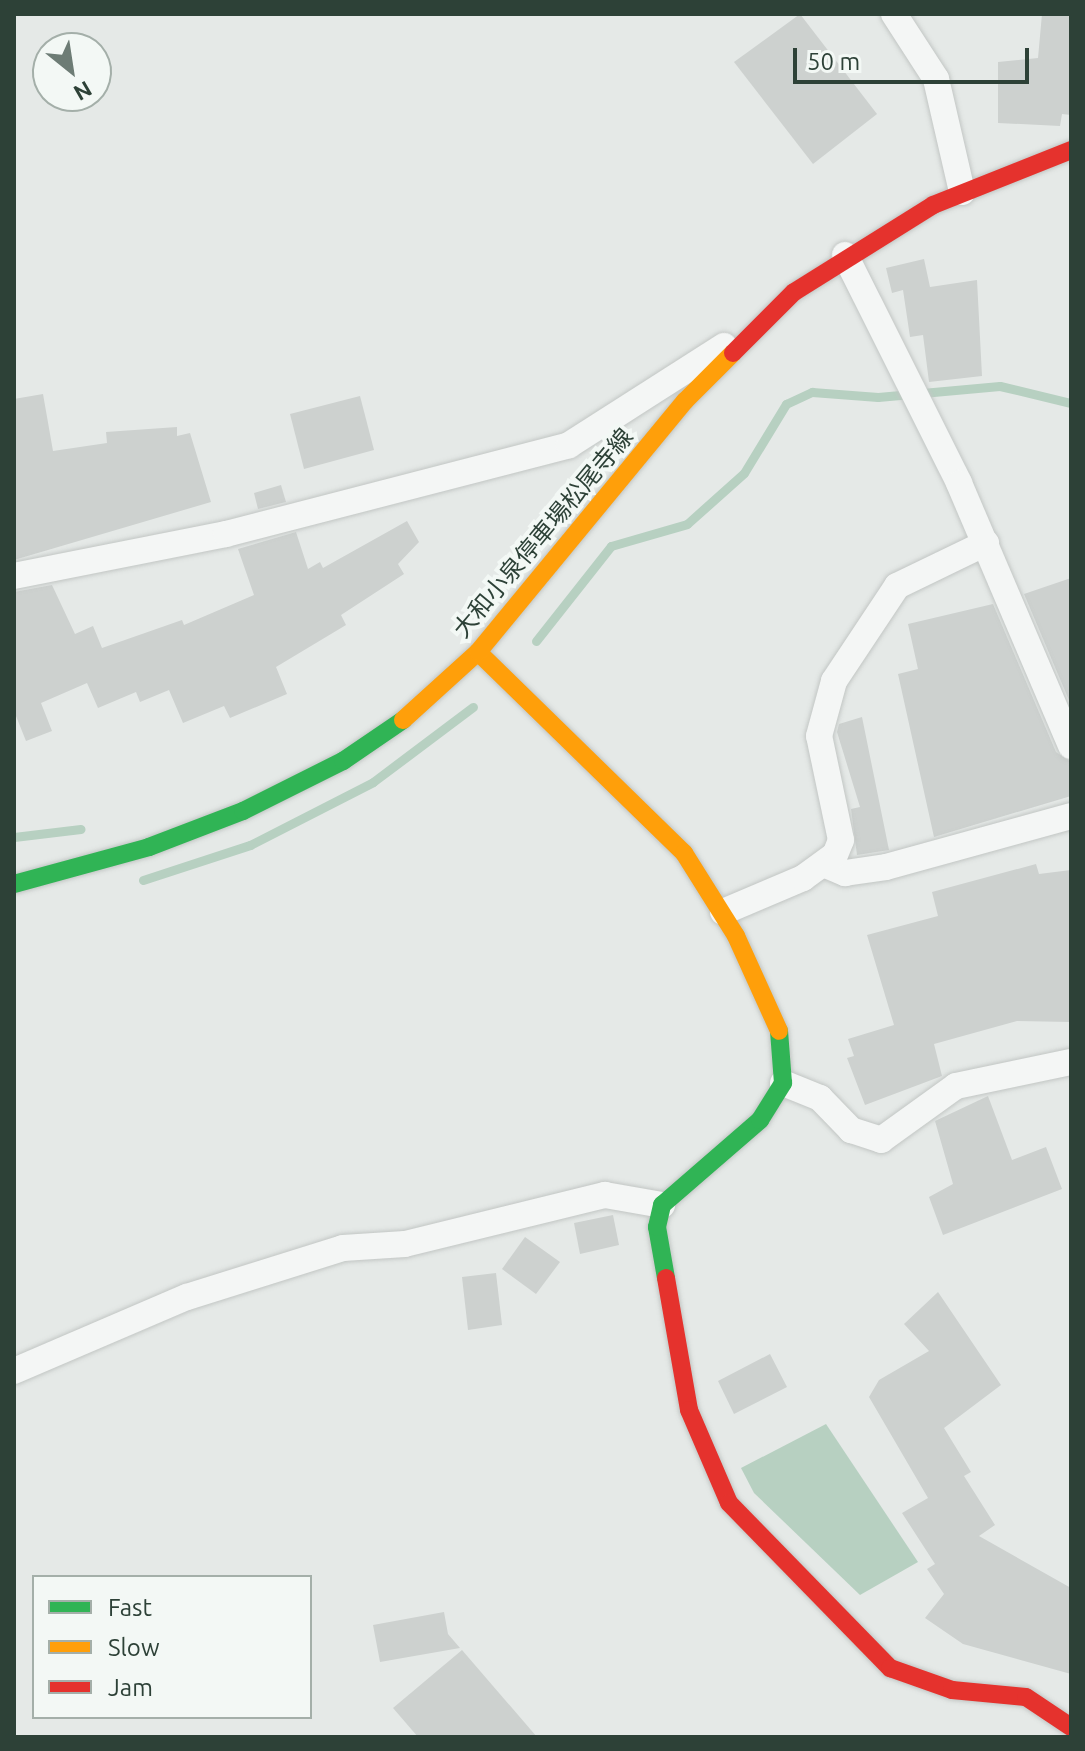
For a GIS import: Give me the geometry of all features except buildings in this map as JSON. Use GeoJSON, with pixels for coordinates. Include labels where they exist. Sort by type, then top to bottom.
{"type":"FeatureCollection","features":[{"type":"Feature","properties":{"kind":"street"},"geometry":{"type":"LineString","coordinates":[[894,14],[936,79],[962,192]]}},
{"type":"Feature","properties":{"kind":"street","name":"大和小泉停車場松尾寺線"},"geometry":{"type":"LineString","coordinates":[[14,884],[149,847],[291,790],[397,725],[478,652],[668,421],[763,320],[845,255],[962,192],[1071,150]]}},
{"type":"Feature","properties":{"kind":"street"},"geometry":{"type":"LineString","coordinates":[[845,255],[986,543],[1071,746]]}},
{"type":"Feature","properties":{"kind":"street"},"geometry":{"type":"LineString","coordinates":[[14,576],[226,534],[569,445],[763,320]]}},
{"type":"Feature","properties":{"kind":"street"},"geometry":{"type":"LineString","coordinates":[[723,912],[826,865],[841,840],[819,736],[834,681],[897,586],[986,543]]}},
{"type":"Feature","properties":{"kind":"street"},"geometry":{"type":"LineString","coordinates":[[478,652],[684,853],[723,912],[783,1040],[783,1083],[760,1120],[662,1205],[658,1248],[676,1313],[689,1410],[729,1503],[890,1668],[952,1690],[1026,1697],[1071,1727]]}},
{"type":"Feature","properties":{"kind":"street"},"geometry":{"type":"LineString","coordinates":[[826,865],[845,873],[886,867],[1071,816]]}},
{"type":"Feature","properties":{"kind":"street"},"geometry":{"type":"LineString","coordinates":[[783,1083],[820,1098],[851,1130],[881,1140],[956,1086],[1071,1062]]}},
{"type":"Feature","properties":{"kind":"street"},"geometry":{"type":"LineString","coordinates":[[14,1371],[187,1297],[343,1248],[405,1244],[605,1195],[662,1205]]}},
{"type":"Feature","properties":{"kind":"shaded area"},"geometry":{"type":"Polygon","coordinates":[[[826,1424],[918,1562],[860,1595],[754,1493],[741,1468],[826,1424]]]}},
{"type":"Feature","properties":{"kind":"waterway"},"geometry":{"type":"LineString","coordinates":[[536,641],[611,546],[687,524],[744,473],[786,404],[812,392],[878,397],[1000,386],[1071,403]]}},
{"type":"Feature","properties":{"kind":"waterway"},"geometry":{"type":"LineString","coordinates":[[143,880],[250,845],[373,782],[473,707]]}},
{"type":"Feature","properties":{"kind":"waterway"},"geometry":{"type":"LineString","coordinates":[[14,837],[81,829]]}},
{"type":"Feature","properties":{"kind":"traffic: fast"},"geometry":{"type":"LineString","coordinates":[[14,884],[149,847],[243,811],[343,761],[403,720]]}},
{"type":"Feature","properties":{"kind":"traffic: fast"},"geometry":{"type":"LineString","coordinates":[[666,1278],[657,1227],[662,1205],[760,1120],[783,1083],[779,1031]]}},
{"type":"Feature","properties":{"kind":"traffic: slow"},"geometry":{"type":"LineString","coordinates":[[403,720],[478,652],[685,401],[733,353]]}},
{"type":"Feature","properties":{"kind":"traffic: slow"},"geometry":{"type":"LineString","coordinates":[[478,652],[684,853],[736,936],[779,1031]]}},
{"type":"Feature","properties":{"kind":"traffic: jam"},"geometry":{"type":"LineString","coordinates":[[733,353],[794,292],[933,205],[1071,150]]}},
{"type":"Feature","properties":{"kind":"traffic: jam"},"geometry":{"type":"LineString","coordinates":[[666,1278],[689,1410],[729,1503],[890,1668],[952,1690],[1026,1697],[1071,1727]]}}]}
